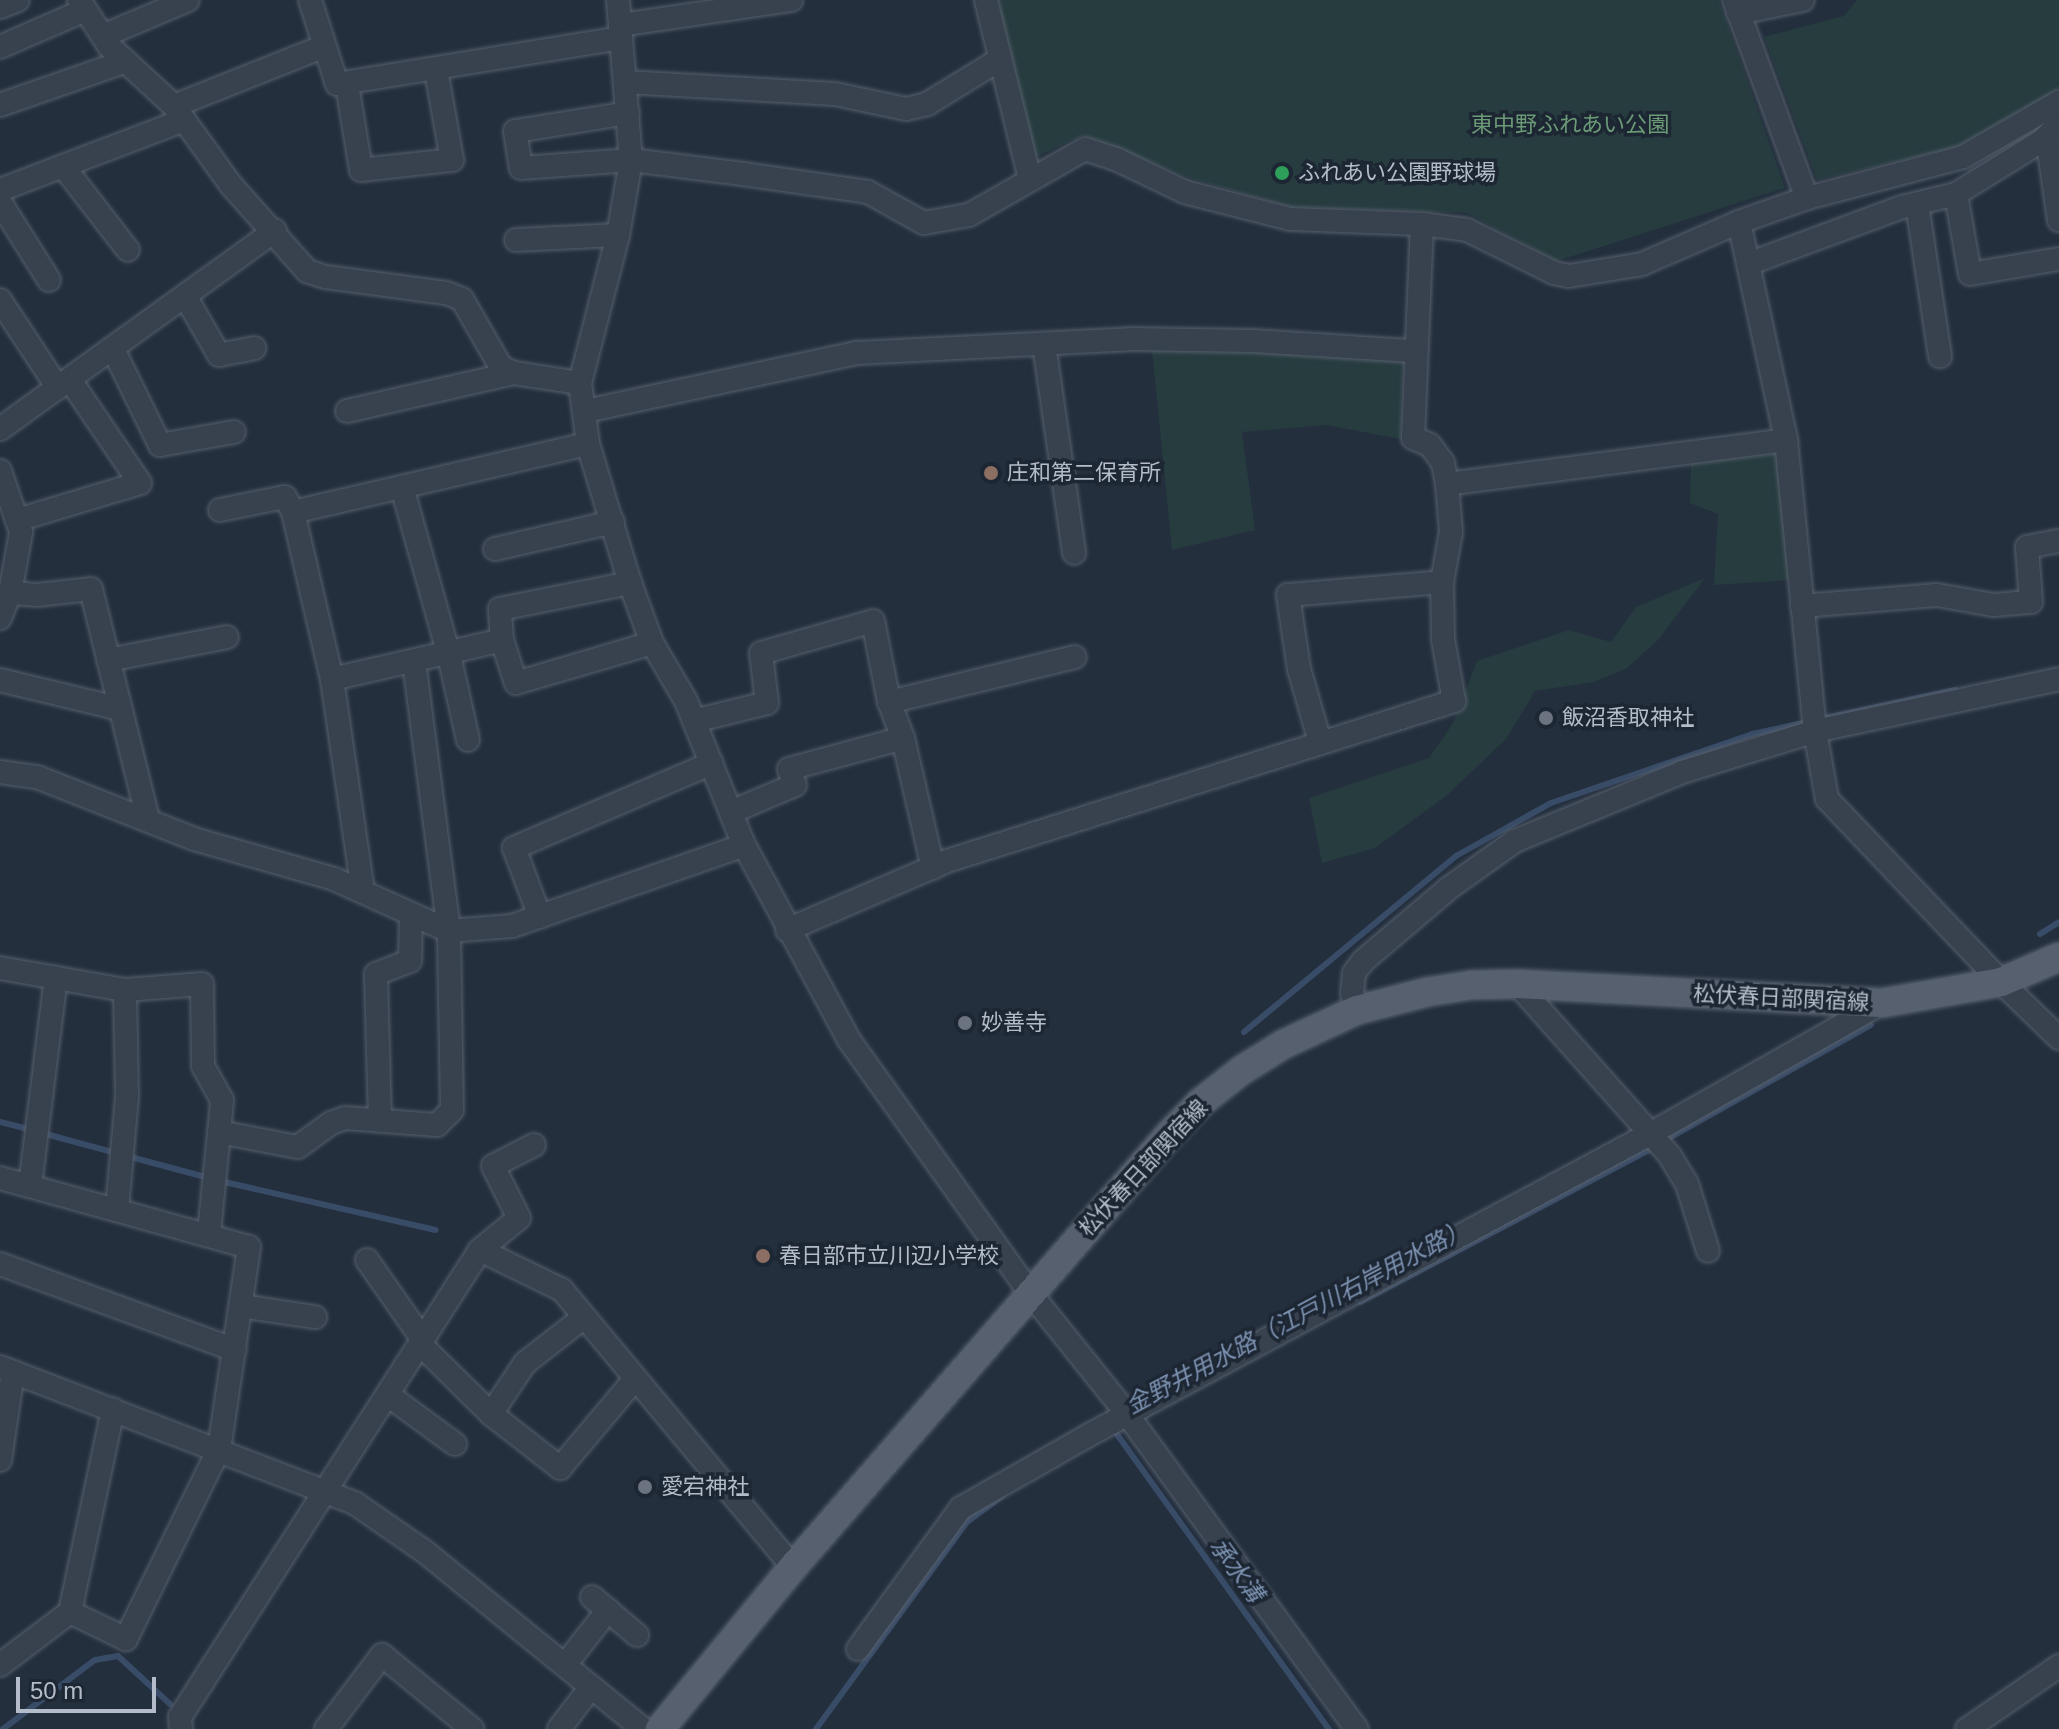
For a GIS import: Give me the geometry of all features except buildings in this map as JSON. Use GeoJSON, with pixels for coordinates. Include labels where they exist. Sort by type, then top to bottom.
{"type":"FeatureCollection","features":[{"type":"Feature","properties":{"kind":"main road","name":"松伏春日部関宿線"},"geometry":{"type":"LineString","coordinates":[[660,1729],[793,1567],[1200,1103],[1242,1070],[1284,1044],[1357,1010],[1427,992],[1517,984],[1882,1003],[2001,982],[2059,957]]}},
{"type":"Feature","properties":{"kind":"street"},"geometry":{"type":"LineString","coordinates":[[0,7],[18,0]]}},
{"type":"Feature","properties":{"kind":"street"},"geometry":{"type":"LineString","coordinates":[[103,36],[188,0]]}},
{"type":"Feature","properties":{"kind":"street"},"geometry":{"type":"LineString","coordinates":[[310,0],[337,84],[347,85],[791,0]]}},
{"type":"Feature","properties":{"kind":"street"},"geometry":{"type":"LineString","coordinates":[[618,0],[631,160],[618,235],[580,383],[588,444],[630,583],[652,643],[694,721],[744,845],[787,930],[849,1040],[1031,1294],[1133,1421],[1357,1729]]}},
{"type":"Feature","properties":{"kind":"street"},"geometry":{"type":"LineString","coordinates":[[986,0],[1030,179]]}},
{"type":"Feature","properties":{"kind":"street"},"geometry":{"type":"LineString","coordinates":[[1803,0],[1736,7],[1807,198]]}},
{"type":"Feature","properties":{"kind":"street"},"geometry":{"type":"LineString","coordinates":[[0,47],[82,5],[103,36],[179,113],[231,185],[275,231],[307,271],[326,277],[446,293],[462,299],[501,367],[514,373],[580,383]]}},
{"type":"Feature","properties":{"kind":"street"},"geometry":{"type":"LineString","coordinates":[[0,190],[63,166],[325,46]]}},
{"type":"Feature","properties":{"kind":"street"},"geometry":{"type":"LineString","coordinates":[[625,82],[835,94],[906,109],[927,104],[999,60]]}},
{"type":"Feature","properties":{"kind":"street"},"geometry":{"type":"LineString","coordinates":[[0,105],[126,61]]}},
{"type":"Feature","properties":{"kind":"street"},"geometry":{"type":"LineString","coordinates":[[347,85],[361,170],[452,160],[436,70]]}},
{"type":"Feature","properties":{"kind":"street"},"geometry":{"type":"LineString","coordinates":[[628,113],[515,131],[521,168],[631,160],[868,192],[924,223],[969,215],[1085,149],[1116,159],[1185,192],[1290,219],[1422,224],[1467,230],[1554,273],[1569,276],[1642,264],[1739,222],[1807,198],[1963,157],[2059,102]]}},
{"type":"Feature","properties":{"kind":"street"},"geometry":{"type":"LineString","coordinates":[[1748,264],[1917,204],[1956,194],[2053,130],[2059,220]]}},
{"type":"Feature","properties":{"kind":"street"},"geometry":{"type":"LineString","coordinates":[[63,166],[128,250]]}},
{"type":"Feature","properties":{"kind":"street"},"geometry":{"type":"LineString","coordinates":[[1956,194],[1970,274],[2059,259]]}},
{"type":"Feature","properties":{"kind":"street"},"geometry":{"type":"LineString","coordinates":[[0,202],[49,280]]}},
{"type":"Feature","properties":{"kind":"street"},"geometry":{"type":"LineString","coordinates":[[1917,204],[1940,356]]}},
{"type":"Feature","properties":{"kind":"street"},"geometry":{"type":"LineString","coordinates":[[1739,222],[1786,440],[1815,731],[1827,799],[2001,982],[2059,1038]]}},
{"type":"Feature","properties":{"kind":"street"},"geometry":{"type":"LineString","coordinates":[[787,930],[933,868],[1454,701],[1443,639],[1442,582],[1451,532],[1447,484],[1443,463],[1430,445],[1413,438],[1414,351],[1422,224]]}},
{"type":"Feature","properties":{"kind":"street"},"geometry":{"type":"LineString","coordinates":[[0,429],[275,231]]}},
{"type":"Feature","properties":{"kind":"street"},"geometry":{"type":"LineString","coordinates":[[516,240],[618,235]]}},
{"type":"Feature","properties":{"kind":"street"},"geometry":{"type":"LineString","coordinates":[[185,296],[219,355],[254,348]]}},
{"type":"Feature","properties":{"kind":"street"},"geometry":{"type":"LineString","coordinates":[[0,300],[140,483],[17,520]]}},
{"type":"Feature","properties":{"kind":"street"},"geometry":{"type":"LineString","coordinates":[[586,411],[857,353],[1130,339],[1253,341],[1414,351]]}},
{"type":"Feature","properties":{"kind":"street"},"geometry":{"type":"LineString","coordinates":[[1044,344],[1074,553]]}},
{"type":"Feature","properties":{"kind":"street"},"geometry":{"type":"LineString","coordinates":[[113,349],[160,445],[234,432]]}},
{"type":"Feature","properties":{"kind":"street"},"geometry":{"type":"LineString","coordinates":[[347,411],[514,373]]}},
{"type":"Feature","properties":{"kind":"street"},"geometry":{"type":"LineString","coordinates":[[1447,484],[1786,440]]}},
{"type":"Feature","properties":{"kind":"street"},"geometry":{"type":"LineString","coordinates":[[293,512],[588,444]]}},
{"type":"Feature","properties":{"kind":"street"},"geometry":{"type":"LineString","coordinates":[[0,471],[21,532],[10,593],[0,618]]}},
{"type":"Feature","properties":{"kind":"street"},"geometry":{"type":"LineString","coordinates":[[402,487],[449,655],[468,740]]}},
{"type":"Feature","properties":{"kind":"street"},"geometry":{"type":"LineString","coordinates":[[220,510],[285,497],[293,512],[332,679],[363,892]]}},
{"type":"Feature","properties":{"kind":"street"},"geometry":{"type":"LineString","coordinates":[[495,549],[613,522]]}},
{"type":"Feature","properties":{"kind":"street"},"geometry":{"type":"LineString","coordinates":[[1802,606],[1937,595],[1994,605],[2031,602],[2027,547],[2059,541]]}},
{"type":"Feature","properties":{"kind":"street"},"geometry":{"type":"LineString","coordinates":[[1320,742],[1299,669],[1288,595],[1442,582]]}},
{"type":"Feature","properties":{"kind":"street"},"geometry":{"type":"LineString","coordinates":[[630,583],[500,609],[502,640],[516,683],[652,643]]}},
{"type":"Feature","properties":{"kind":"street"},"geometry":{"type":"LineString","coordinates":[[10,593],[37,595],[91,589],[148,820]]}},
{"type":"Feature","properties":{"kind":"street"},"geometry":{"type":"LineString","coordinates":[[694,721],[767,703],[761,653],[873,621],[889,702],[903,738],[933,868]]}},
{"type":"Feature","properties":{"kind":"street"},"geometry":{"type":"LineString","coordinates":[[108,660],[227,637]]}},
{"type":"Feature","properties":{"kind":"street"},"geometry":{"type":"LineString","coordinates":[[332,679],[449,655],[502,640]]}},
{"type":"Feature","properties":{"kind":"street"},"geometry":{"type":"LineString","coordinates":[[889,702],[1075,657]]}},
{"type":"Feature","properties":{"kind":"street"},"geometry":{"type":"LineString","coordinates":[[219,1132],[298,1147],[331,1123],[345,1118],[437,1125],[452,1110],[449,931],[414,662]]}},
{"type":"Feature","properties":{"kind":"street"},"geometry":{"type":"LineString","coordinates":[[1357,1010],[1352,993],[1354,973],[1363,961],[1449,888],[1515,841],[1682,772],[1815,731],[2059,679]]}},
{"type":"Feature","properties":{"kind":"street"},"geometry":{"type":"LineString","coordinates":[[0,680],[121,709]]}},
{"type":"Feature","properties":{"kind":"street"},"geometry":{"type":"LineString","coordinates":[[731,812],[795,785],[789,769],[903,738]]}},
{"type":"Feature","properties":{"kind":"street"},"geometry":{"type":"LineString","coordinates":[[540,917],[514,848],[712,763]]}},
{"type":"Feature","properties":{"kind":"street"},"geometry":{"type":"LineString","coordinates":[[0,772],[37,777],[194,839],[334,879],[449,931],[512,926],[744,845]]}},
{"type":"Feature","properties":{"kind":"street"},"geometry":{"type":"LineString","coordinates":[[380,1121],[376,974],[410,961],[411,915]]}},
{"type":"Feature","properties":{"kind":"street"},"geometry":{"type":"LineString","coordinates":[[0,968],[125,990],[202,984],[203,1066],[222,1100],[209,1233]]}},
{"type":"Feature","properties":{"kind":"street"},"geometry":{"type":"LineString","coordinates":[[30,1186],[56,978]]}},
{"type":"Feature","properties":{"kind":"street"},"geometry":{"type":"LineString","coordinates":[[1517,984],[1670,1156],[1687,1184],[1708,1251]]}},
{"type":"Feature","properties":{"kind":"street"},"geometry":{"type":"LineString","coordinates":[[117,1209],[127,1096],[125,990]]}},
{"type":"Feature","properties":{"kind":"street"},"geometry":{"type":"LineString","coordinates":[[858,1649],[961,1508],[1133,1421],[1882,1003]]}},
{"type":"Feature","properties":{"kind":"street"},"geometry":{"type":"LineString","coordinates":[[184,1725],[327,1490],[480,1250],[519,1218],[493,1166],[534,1145]]}},
{"type":"Feature","properties":{"kind":"street"},"geometry":{"type":"LineString","coordinates":[[0,1178],[209,1233],[249,1247],[219,1449],[126,1639],[70,1612]]}},
{"type":"Feature","properties":{"kind":"street"},"geometry":{"type":"LineString","coordinates":[[480,1250],[562,1290],[793,1567]]}},
{"type":"Feature","properties":{"kind":"street"},"geometry":{"type":"LineString","coordinates":[[367,1260],[422,1342],[491,1414],[560,1468],[635,1379]]}},
{"type":"Feature","properties":{"kind":"street"},"geometry":{"type":"LineString","coordinates":[[0,1264],[235,1350]]}},
{"type":"Feature","properties":{"kind":"street"},"geometry":{"type":"LineString","coordinates":[[241,1306],[315,1317]]}},
{"type":"Feature","properties":{"kind":"street"},"geometry":{"type":"LineString","coordinates":[[491,1414],[525,1363],[584,1317]]}},
{"type":"Feature","properties":{"kind":"street"},"geometry":{"type":"LineString","coordinates":[[0,1460],[7,1370],[327,1490],[381,1519],[643,1729]]}},
{"type":"Feature","properties":{"kind":"street"},"geometry":{"type":"LineString","coordinates":[[388,1395],[455,1444]]}},
{"type":"Feature","properties":{"kind":"street"},"geometry":{"type":"LineString","coordinates":[[0,1665],[70,1612],[113,1410]]}},
{"type":"Feature","properties":{"kind":"street"},"geometry":{"type":"LineString","coordinates":[[565,1665],[600,1603],[637,1635]]}},
{"type":"Feature","properties":{"kind":"street"},"geometry":{"type":"LineString","coordinates":[[326,1729],[382,1655],[472,1729]]}},
{"type":"Feature","properties":{"kind":"street"},"geometry":{"type":"LineString","coordinates":[[1967,1729],[2059,1666]]}},
{"type":"Feature","properties":{"kind":"street"},"geometry":{"type":"LineString","coordinates":[[559,1729],[591,1687]]}},
{"type":"Feature","properties":{"kind":"green space","name":"東中野ふれあい公園"},"geometry":{"type":"Polygon","coordinates":[[[995,0],[1719,0],[1785,188],[1557,261],[1467,213],[1291,207],[1189,178],[1083,135],[1036,157],[995,0]]]}},
{"type":"Feature","properties":{"kind":"green space"},"geometry":{"type":"Polygon","coordinates":[[[1857,0],[2059,0],[2059,89],[1958,147],[1817,180],[1764,37],[1844,16],[1857,0]]]}},
{"type":"Feature","properties":{"kind":"green space"},"geometry":{"type":"Polygon","coordinates":[[[1152,350],[1255,350],[1403,362],[1401,439],[1326,425],[1242,432],[1255,530],[1172,550],[1152,350]]]}},
{"type":"Feature","properties":{"kind":"green space"},"geometry":{"type":"Polygon","coordinates":[[[1779,453],[1792,580],[1714,585],[1718,514],[1690,503],[1691,463],[1779,453]]]}},
{"type":"Feature","properties":{"kind":"green space"},"geometry":{"type":"Polygon","coordinates":[[[1705,578],[1658,640],[1627,668],[1594,682],[1535,691],[1506,739],[1446,796],[1375,848],[1322,863],[1309,798],[1429,758],[1453,723],[1477,661],[1569,630],[1611,642],[1636,607],[1705,578]]]}},
{"type":"Feature","properties":{"kind":"waterway"},"geometry":{"type":"LineString","coordinates":[[1244,1032],[1456,856],[1551,803],[1752,734],[1955,690]]}},
{"type":"Feature","properties":{"kind":"waterway","name":"金野井用水路（江戸川右岸用水路）"},"geometry":{"type":"LineString","coordinates":[[2040,934],[2059,922]]}},
{"type":"Feature","properties":{"kind":"waterway","name":"金野井用水路（江戸川右岸用水路）"},"geometry":{"type":"LineString","coordinates":[[1664,1141],[1871,1025]]}},
{"type":"Feature","properties":{"kind":"waterway"},"geometry":{"type":"LineString","coordinates":[[0,1122],[31,1130]]}},
{"type":"Feature","properties":{"kind":"waterway"},"geometry":{"type":"LineString","coordinates":[[42,1133],[116,1153]]}},
{"type":"Feature","properties":{"kind":"waterway","name":"金野井用水路（江戸川右岸用水路）"},"geometry":{"type":"LineString","coordinates":[[1360,1302],[1655,1147]]}},
{"type":"Feature","properties":{"kind":"waterway"},"geometry":{"type":"LineString","coordinates":[[127,1156],[209,1178]]}},
{"type":"Feature","properties":{"kind":"waterway"},"geometry":{"type":"LineString","coordinates":[[220,1181],[435,1230]]}},
{"type":"Feature","properties":{"kind":"waterway","name":"承水溝"},"geometry":{"type":"LineString","coordinates":[[1116,1433],[1329,1729]]}},
{"type":"Feature","properties":{"kind":"waterway","name":"金野井用水路（江戸川右岸用水路）"},"geometry":{"type":"LineString","coordinates":[[816,1729],[967,1522],[1002,1496]]}},
{"type":"Feature","properties":{"kind":"waterway"},"geometry":{"type":"LineString","coordinates":[[3,1729],[95,1660],[118,1656],[170,1704]]}},
{"type":"Feature","properties":{"kind":"place","name":"ふれあい公園野球場"},"geometry":{"type":"Point","coordinates":[1282,173]}},
{"type":"Feature","properties":{"kind":"place","name":"庄和第二保育所"},"geometry":{"type":"Point","coordinates":[991,473]}},
{"type":"Feature","properties":{"kind":"place","name":"飯沼香取神社"},"geometry":{"type":"Point","coordinates":[1546,718]}},
{"type":"Feature","properties":{"kind":"place","name":"妙善寺"},"geometry":{"type":"Point","coordinates":[965,1023]}},
{"type":"Feature","properties":{"kind":"place","name":"春日部市立川辺小学校"},"geometry":{"type":"Point","coordinates":[763,1256]}},
{"type":"Feature","properties":{"kind":"place","name":"愛宕神社"},"geometry":{"type":"Point","coordinates":[645,1487]}}]}
